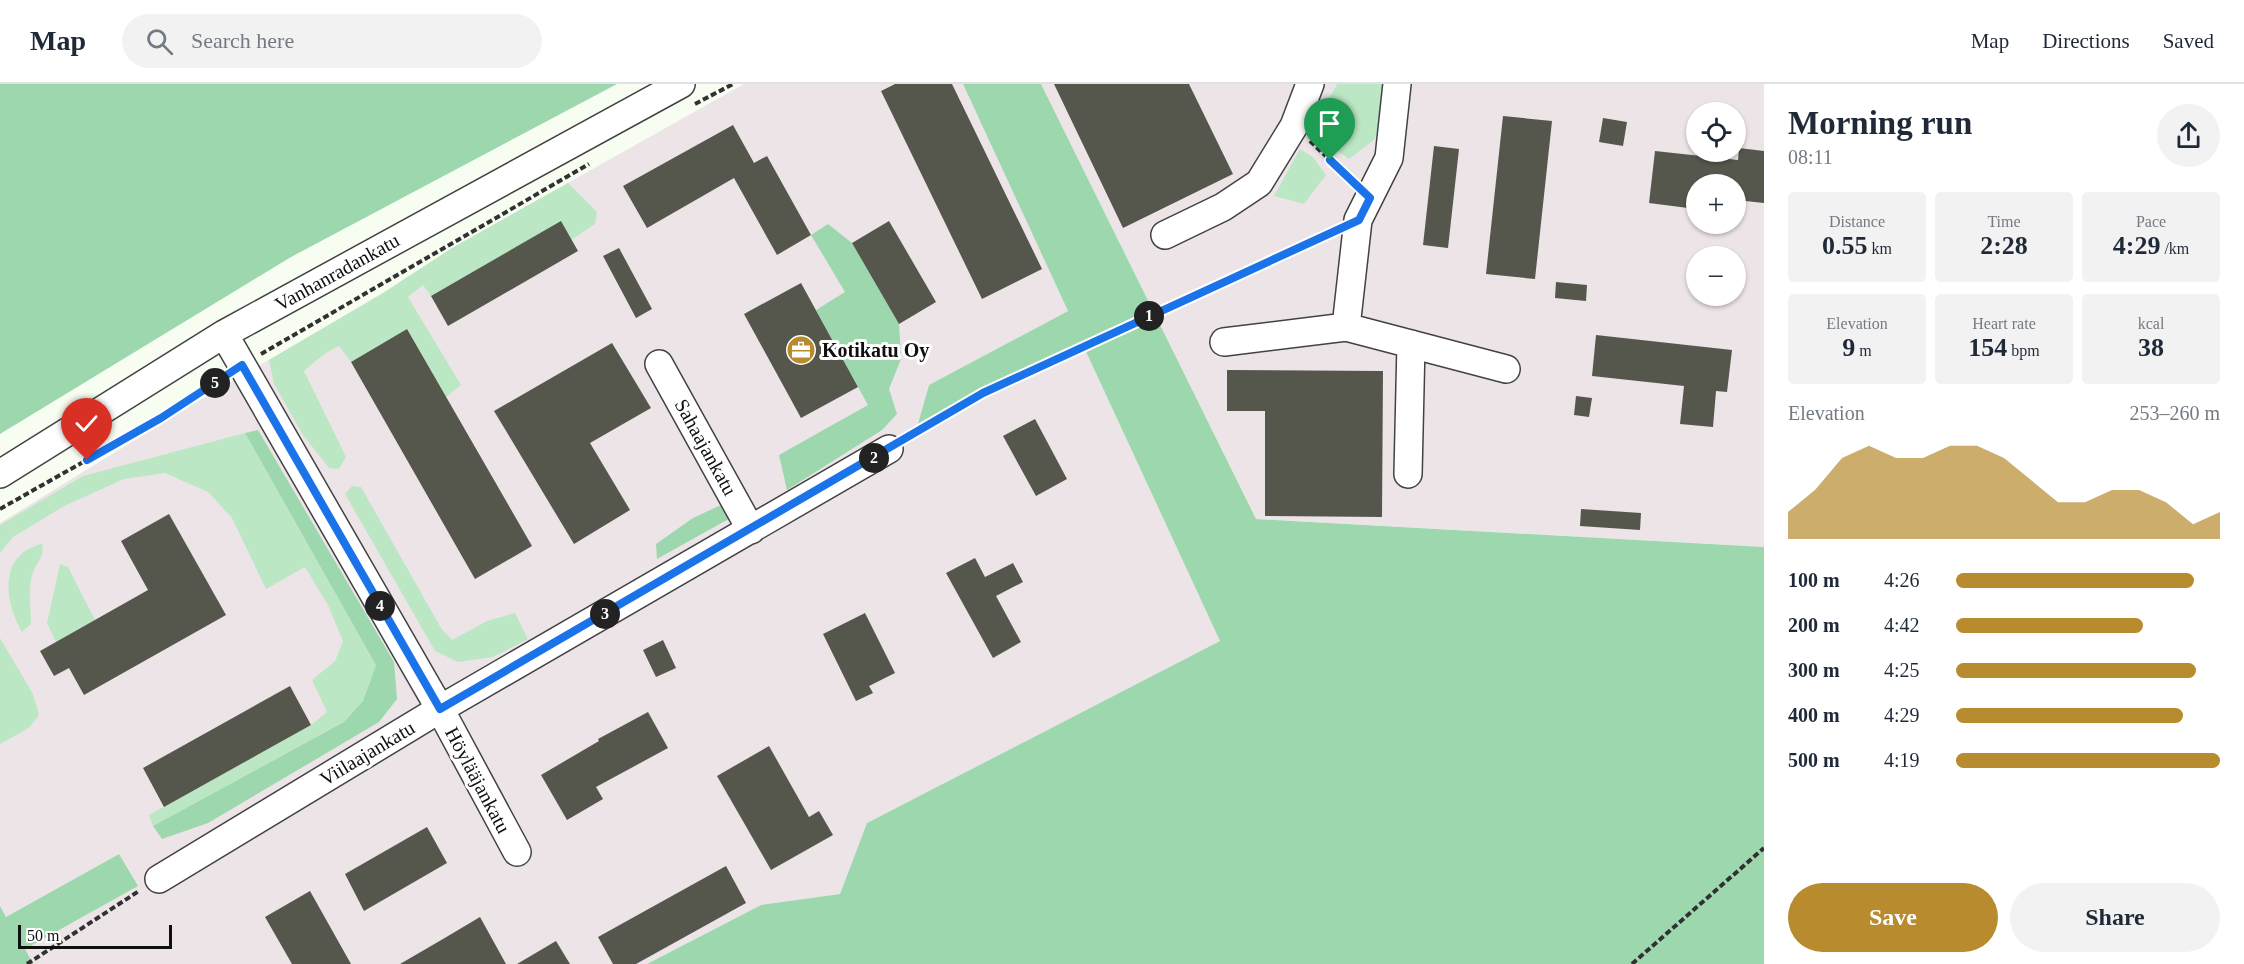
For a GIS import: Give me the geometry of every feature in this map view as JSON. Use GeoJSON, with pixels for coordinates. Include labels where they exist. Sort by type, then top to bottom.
{"type":"FeatureCollection","features":[{"type":"Feature","properties":{"kind":"street"},"geometry":{"type":"LineString","coordinates":[[1165,235],[1223,207],[1259,183],[1294,126],[1310,84]]}},
{"type":"Feature","properties":{"kind":"street"},"geometry":{"type":"LineString","coordinates":[[1346,327],[1364,209],[1389,158],[1397,84]]}},
{"type":"Feature","properties":{"kind":"street","name":"Vanhanradankatu"},"geometry":{"type":"LineString","coordinates":[[0,474],[224,334],[687,95]]}},
{"type":"Feature","properties":{"kind":"street"},"geometry":{"type":"LineString","coordinates":[[1224,342],[1346,327],[1506,369]]}},
{"type":"Feature","properties":{"kind":"street","name":"Höylääjankatu"},"geometry":{"type":"LineString","coordinates":[[224,334],[440,709],[517,852]]}},
{"type":"Feature","properties":{"kind":"street"},"geometry":{"type":"LineString","coordinates":[[1408,474],[1411,344]]}},
{"type":"Feature","properties":{"kind":"street","name":"Sahaajankatu"},"geometry":{"type":"LineString","coordinates":[[659,364],[751,530]]}},
{"type":"Feature","properties":{"kind":"street","name":"Viilaajankatu"},"geometry":{"type":"LineString","coordinates":[[159,879],[440,709],[889,449]]}},
{"type":"Feature","properties":{"kind":"path"},"geometry":{"type":"LineString","coordinates":[[687,95],[733,84]]}},
{"type":"Feature","properties":{"kind":"path"},"geometry":{"type":"LineString","coordinates":[[889,449],[983,393],[1364,209],[1294,126]]}},
{"type":"Feature","properties":{"kind":"path"},"geometry":{"type":"LineString","coordinates":[[0,509],[161,418],[242,365],[596,160]]}},
{"type":"Feature","properties":{"kind":"path"},"geometry":{"type":"LineString","coordinates":[[1632,964],[1764,848]]}},
{"type":"Feature","properties":{"kind":"path"},"geometry":{"type":"LineString","coordinates":[[27,964],[159,879]]}},
{"type":"Feature","properties":{"kind":"shaded area"},"geometry":{"type":"Polygon","coordinates":[[[744,84],[963,84],[1068,311],[929,385],[919,423],[1082,343],[1220,641],[867,823],[840,894],[761,905],[647,964],[33,964],[24,949],[137,886],[119,854],[6,917],[0,906],[0,523],[200,400],[383,293],[452,248],[744,84]]]}},
{"type":"Feature","properties":{"kind":"shaded area"},"geometry":{"type":"Polygon","coordinates":[[[1041,84],[1337,84],[1330,95],[1388,84],[1764,84],[1764,547],[1256,519],[1041,84]]]}},
{"type":"Feature","properties":{"kind":"green space"},"geometry":{"type":"Polygon","coordinates":[[[0,84],[617,84],[291,257],[0,434],[0,84]]]}},
{"type":"Feature","properties":{"kind":"green space"},"geometry":{"type":"Polygon","coordinates":[[[963,84],[1041,84],[1256,519],[1764,547],[1764,964],[647,964],[761,905],[840,894],[867,823],[1220,641],[1082,343],[918,424],[929,385],[1068,311],[963,84]]]}},
{"type":"Feature","properties":{"kind":"green space"},"geometry":{"type":"Polygon","coordinates":[[[1337,84],[1388,84],[1375,139],[1349,159],[1323,141],[1317,118],[1337,84]]]}},
{"type":"Feature","properties":{"kind":"green space"},"geometry":{"type":"Polygon","coordinates":[[[1300,149],[1313,157],[1326,175],[1304,204],[1274,196],[1300,149]]]}},
{"type":"Feature","properties":{"kind":"green space"},"geometry":{"type":"Polygon","coordinates":[[[568,183],[597,212],[595,224],[571,240],[561,222],[431,296],[423,285],[408,297],[461,385],[446,397],[407,329],[351,362],[339,346],[324,354],[304,371],[346,457],[339,469],[329,468],[303,435],[274,384],[269,360],[383,293],[452,248],[568,183]]]}},
{"type":"Feature","properties":{"kind":"green space"},"geometry":{"type":"Polygon","coordinates":[[[828,224],[852,243],[899,324],[901,359],[889,389],[897,414],[882,430],[787,490],[779,455],[868,405],[816,310],[845,292],[811,235],[828,224]]]}},
{"type":"Feature","properties":{"kind":"green space"},"geometry":{"type":"Polygon","coordinates":[[[258,430],[394,662],[397,699],[379,722],[208,823],[162,839],[153,826],[344,722],[363,701],[376,665],[245,433],[258,430]]]}},
{"type":"Feature","properties":{"kind":"green space"},"geometry":{"type":"Polygon","coordinates":[[[245,433],[376,665],[363,701],[344,722],[153,826],[149,815],[311,725],[327,712],[312,680],[335,661],[343,641],[328,605],[305,567],[266,589],[232,518],[208,492],[165,473],[124,479],[64,506],[13,537],[0,553],[0,525],[83,476],[245,433]]]}},
{"type":"Feature","properties":{"kind":"green space"},"geometry":{"type":"Polygon","coordinates":[[[352,486],[361,487],[441,628],[452,640],[487,621],[515,613],[528,639],[493,657],[458,662],[435,651],[345,494],[352,486]]]}},
{"type":"Feature","properties":{"kind":"green space"},"geometry":{"type":"Polygon","coordinates":[[[723,504],[734,516],[657,559],[656,544],[693,518],[723,504]]]}},
{"type":"Feature","properties":{"kind":"green space"},"geometry":{"type":"Polygon","coordinates":[[[42,543],[41,556],[31,581],[31,624],[22,632],[10,603],[10,572],[14,562],[21,554],[42,543]]]}},
{"type":"Feature","properties":{"kind":"green space"},"geometry":{"type":"Polygon","coordinates":[[[60,564],[68,567],[95,620],[56,642],[47,623],[60,564]]]}},
{"type":"Feature","properties":{"kind":"green space"},"geometry":{"type":"Polygon","coordinates":[[[0,638],[33,694],[39,715],[29,728],[0,744],[0,638]]]}},
{"type":"Feature","properties":{"kind":"green space"},"geometry":{"type":"Polygon","coordinates":[[[119,854],[138,886],[25,949],[33,964],[0,964],[0,906],[6,917],[119,854]]]}},
{"type":"Feature","properties":{"kind":"building"},"geometry":{"type":"Polygon","coordinates":[[[895,84],[952,84],[1042,269],[982,299],[881,91],[895,84]]]}},
{"type":"Feature","properties":{"kind":"building"},"geometry":{"type":"Polygon","coordinates":[[[1054,84],[1189,84],[1233,174],[1123,228],[1054,84]]]}},
{"type":"Feature","properties":{"kind":"building"},"geometry":{"type":"Polygon","coordinates":[[[1503,116],[1552,121],[1535,279],[1486,274],[1503,116]]]}},
{"type":"Feature","properties":{"kind":"building"},"geometry":{"type":"Polygon","coordinates":[[[1603,118],[1627,122],[1623,146],[1599,142],[1603,118]]]}},
{"type":"Feature","properties":{"kind":"building"},"geometry":{"type":"Polygon","coordinates":[[[733,125],[754,163],[767,156],[811,235],[777,255],[734,178],[647,228],[623,186],[733,125]]]}},
{"type":"Feature","properties":{"kind":"building"},"geometry":{"type":"Polygon","coordinates":[[[1434,146],[1459,149],[1448,248],[1423,245],[1434,146]]]}},
{"type":"Feature","properties":{"kind":"building"},"geometry":{"type":"Polygon","coordinates":[[[1746,149],[1764,151],[1764,203],[1746,201],[1746,174],[1686,174],[1686,208],[1649,203],[1655,151],[1686,154],[1686,162],[1746,162],[1746,149]]]}},
{"type":"Feature","properties":{"kind":"building"},"geometry":{"type":"Polygon","coordinates":[[[561,221],[578,251],[448,326],[431,296],[561,221]]]}},
{"type":"Feature","properties":{"kind":"building"},"geometry":{"type":"Polygon","coordinates":[[[889,221],[936,302],[899,324],[852,243],[889,221]]]}},
{"type":"Feature","properties":{"kind":"building"},"geometry":{"type":"Polygon","coordinates":[[[619,248],[652,309],[636,318],[603,256],[619,248]]]}},
{"type":"Feature","properties":{"kind":"building"},"geometry":{"type":"Polygon","coordinates":[[[1556,282],[1587,285],[1586,301],[1555,298],[1556,282]]]}},
{"type":"Feature","properties":{"kind":"building"},"geometry":{"type":"Polygon","coordinates":[[[801,283],[858,387],[801,418],[744,314],[801,283]]]}},
{"type":"Feature","properties":{"kind":"building"},"geometry":{"type":"Polygon","coordinates":[[[407,329],[532,546],[475,579],[351,362],[407,329]]]}},
{"type":"Feature","properties":{"kind":"building"},"geometry":{"type":"Polygon","coordinates":[[[1596,335],[1732,350],[1727,392],[1716,391],[1713,427],[1680,424],[1684,386],[1592,376],[1596,335]]]}},
{"type":"Feature","properties":{"kind":"building"},"geometry":{"type":"Polygon","coordinates":[[[612,343],[651,408],[590,443],[630,510],[574,544],[494,411],[612,343]]]}},
{"type":"Feature","properties":{"kind":"building"},"geometry":{"type":"Polygon","coordinates":[[[1227,370],[1383,371],[1382,517],[1265,516],[1265,411],[1227,411],[1227,370]]]}},
{"type":"Feature","properties":{"kind":"building"},"geometry":{"type":"Polygon","coordinates":[[[1576,396],[1592,398],[1589,417],[1574,415],[1576,396]]]}},
{"type":"Feature","properties":{"kind":"building"},"geometry":{"type":"Polygon","coordinates":[[[1035,419],[1067,479],[1036,496],[1003,436],[1035,419]]]}},
{"type":"Feature","properties":{"kind":"building"},"geometry":{"type":"Polygon","coordinates":[[[1581,509],[1641,513],[1640,530],[1580,526],[1581,509]]]}},
{"type":"Feature","properties":{"kind":"building"},"geometry":{"type":"Polygon","coordinates":[[[169,514],[226,615],[84,695],[69,668],[54,676],[40,651],[148,590],[121,541],[169,514]]]}},
{"type":"Feature","properties":{"kind":"building"},"geometry":{"type":"Polygon","coordinates":[[[975,558],[985,577],[1013,563],[1023,582],[996,596],[1021,642],[993,658],[946,573],[975,558]]]}},
{"type":"Feature","properties":{"kind":"building"},"geometry":{"type":"Polygon","coordinates":[[[865,613],[895,673],[869,686],[873,693],[856,701],[823,634],[865,613]]]}},
{"type":"Feature","properties":{"kind":"building"},"geometry":{"type":"Polygon","coordinates":[[[663,640],[676,668],[656,677],[643,650],[663,640]]]}},
{"type":"Feature","properties":{"kind":"building"},"geometry":{"type":"Polygon","coordinates":[[[290,686],[311,725],[164,807],[143,768],[290,686]]]}},
{"type":"Feature","properties":{"kind":"building"},"geometry":{"type":"Polygon","coordinates":[[[648,712],[668,748],[596,787],[603,799],[567,820],[541,775],[599,741],[598,739],[648,712]]]}},
{"type":"Feature","properties":{"kind":"building"},"geometry":{"type":"Polygon","coordinates":[[[769,746],[809,817],[819,811],[833,835],[771,870],[717,776],[769,746]]]}},
{"type":"Feature","properties":{"kind":"building"},"geometry":{"type":"Polygon","coordinates":[[[427,827],[447,863],[364,911],[345,874],[427,827]]]}},
{"type":"Feature","properties":{"kind":"building"},"geometry":{"type":"Polygon","coordinates":[[[726,866],[746,903],[636,964],[613,964],[598,937],[726,866]]]}},
{"type":"Feature","properties":{"kind":"building"},"geometry":{"type":"Polygon","coordinates":[[[310,891],[351,964],[292,964],[265,917],[310,891]]]}},
{"type":"Feature","properties":{"kind":"building"},"geometry":{"type":"Polygon","coordinates":[[[480,917],[506,964],[400,964],[443,939],[480,917]]]}},
{"type":"Feature","properties":{"kind":"building"},"geometry":{"type":"Polygon","coordinates":[[[556,941],[570,964],[517,964],[556,941]]]}},
{"type":"Feature","properties":{"kind":"place","name":"Kotikatu Oy"},"geometry":{"type":"Point","coordinates":[801,350]}},
{"type":"Feature","properties":{"kind":"route"},"geometry":{"type":"LineString","coordinates":[[87,460],[161,418],[242,365],[440,709],[983,393],[1359,220],[1370,198],[1330,160]]}}]}
